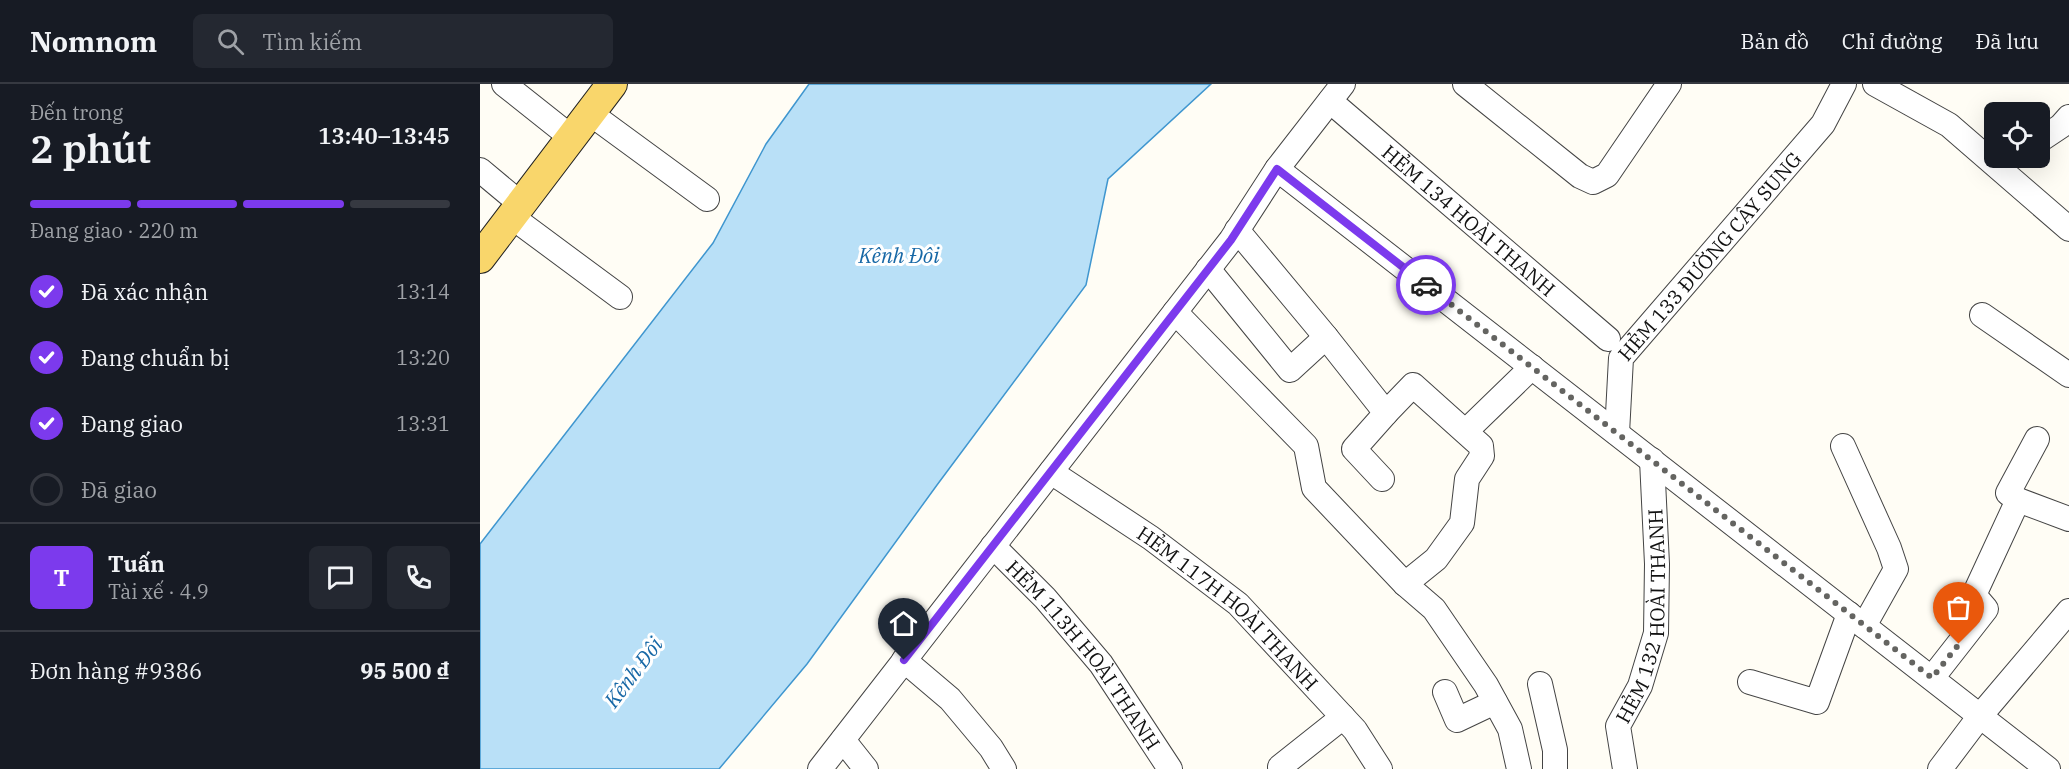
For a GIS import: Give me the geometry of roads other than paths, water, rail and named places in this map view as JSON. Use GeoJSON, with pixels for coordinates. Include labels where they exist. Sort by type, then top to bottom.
{"type":"FeatureCollection","features":[{"type":"Feature","properties":{"kind":"main road"},"geometry":{"type":"LineString","coordinates":[[480,258],[612,84]]}},
{"type":"Feature","properties":{"kind":"street"},"geometry":{"type":"LineString","coordinates":[[504,84],[572,138]]}},
{"type":"Feature","properties":{"kind":"street"},"geometry":{"type":"LineString","coordinates":[[1465,84],[1580,176],[1593,182],[1607,175],[1670,84]]}},
{"type":"Feature","properties":{"kind":"street","name":"HẺM 133 ĐƯỜNG CÂY SUNG"},"geometry":{"type":"LineString","coordinates":[[1617,433],[1621,358],[1823,124],[1844,84]]}},
{"type":"Feature","properties":{"kind":"street"},"geometry":{"type":"LineString","coordinates":[[1875,84],[1949,124],[1984,148]]}},
{"type":"Feature","properties":{"kind":"street"},"geometry":{"type":"LineString","coordinates":[[820,769],[1208,269],[1277,169],[1337,92]]}},
{"type":"Feature","properties":{"kind":"street","name":"HẺM 134 HOÀI THANH"},"geometry":{"type":"LineString","coordinates":[[1337,92],[1608,339]]}},
{"type":"Feature","properties":{"kind":"street"},"geometry":{"type":"LineString","coordinates":[[591,114],[707,199]]}},
{"type":"Feature","properties":{"kind":"street"},"geometry":{"type":"LineString","coordinates":[[2050,133],[2069,117]]}},
{"type":"Feature","properties":{"kind":"street"},"geometry":{"type":"LineString","coordinates":[[2011,168],[2069,229]]}},
{"type":"Feature","properties":{"kind":"street"},"geometry":{"type":"LineString","coordinates":[[1277,169],[2048,769]]}},
{"type":"Feature","properties":{"kind":"street"},"geometry":{"type":"LineString","coordinates":[[480,170],[517,211],[620,297]]}},
{"type":"Feature","properties":{"kind":"street"},"geometry":{"type":"LineString","coordinates":[[1237,230],[1386,413]]}},
{"type":"Feature","properties":{"kind":"street"},"geometry":{"type":"LineString","coordinates":[[1208,269],[1290,370],[1326,337]]}},
{"type":"Feature","properties":{"kind":"street"},"geometry":{"type":"LineString","coordinates":[[1175,312],[1306,446],[1314,488],[1405,584],[1434,609],[1510,729],[1520,769]]}},
{"type":"Feature","properties":{"kind":"street"},"geometry":{"type":"LineString","coordinates":[[1982,315],[2069,375]]}},
{"type":"Feature","properties":{"kind":"street"},"geometry":{"type":"LineString","coordinates":[[1466,431],[1532,367]]}},
{"type":"Feature","properties":{"kind":"street"},"geometry":{"type":"LineString","coordinates":[[1382,479],[1354,449],[1413,385],[1480,446],[1482,456],[1467,479],[1461,523],[1436,559],[1405,584]]}},
{"type":"Feature","properties":{"kind":"street"},"geometry":{"type":"LineString","coordinates":[[2037,439],[2008,493],[2018,500],[2069,519]]}},
{"type":"Feature","properties":{"kind":"street"},"geometry":{"type":"LineString","coordinates":[[1750,682],[1817,702],[1856,620],[1896,569],[1889,548],[1843,446]]}},
{"type":"Feature","properties":{"kind":"street","name":"HẺM 132 HOÀI THANH"},"geometry":{"type":"LineString","coordinates":[[1625,769],[1618,726],[1640,686],[1656,633],[1657,564],[1652,460]]}},
{"type":"Feature","properties":{"kind":"street","name":"HẺM 117H HOÀI THANH"},"geometry":{"type":"LineString","coordinates":[[1051,472],[1151,538],[1238,604],[1355,730],[1380,769]]}},
{"type":"Feature","properties":{"kind":"street"},"geometry":{"type":"LineString","coordinates":[[1932,678],[1986,609],[1974,595],[2018,500]]}},
{"type":"Feature","properties":{"kind":"street","name":"HẺM 113H HOÀI THANH"},"geometry":{"type":"LineString","coordinates":[[993,546],[1044,598],[1101,664],[1170,769]]}},
{"type":"Feature","properties":{"kind":"street"},"geometry":{"type":"LineString","coordinates":[[1940,769],[1980,716],[2069,611]]}},
{"type":"Feature","properties":{"kind":"street"},"geometry":{"type":"LineString","coordinates":[[904,660],[950,699],[991,748],[1004,769]]}},
{"type":"Feature","properties":{"kind":"street"},"geometry":{"type":"LineString","coordinates":[[1540,684],[1555,750],[1555,769]]}},
{"type":"Feature","properties":{"kind":"street"},"geometry":{"type":"LineString","coordinates":[[1445,692],[1457,720],[1495,702]]}},
{"type":"Feature","properties":{"kind":"street"},"geometry":{"type":"LineString","coordinates":[[1280,767],[1343,717]]}},
{"type":"Feature","properties":{"kind":"street"},"geometry":{"type":"LineString","coordinates":[[843,740],[866,769]]}},
{"type":"Feature","properties":{"kind":"water","name":"Kênh Đôi"},"geometry":{"type":"Polygon","coordinates":[[[809,84],[1211,84],[1108,179],[1086,285],[807,664],[719,769],[480,769],[480,544],[713,243],[766,144],[809,84]]]}}]}
